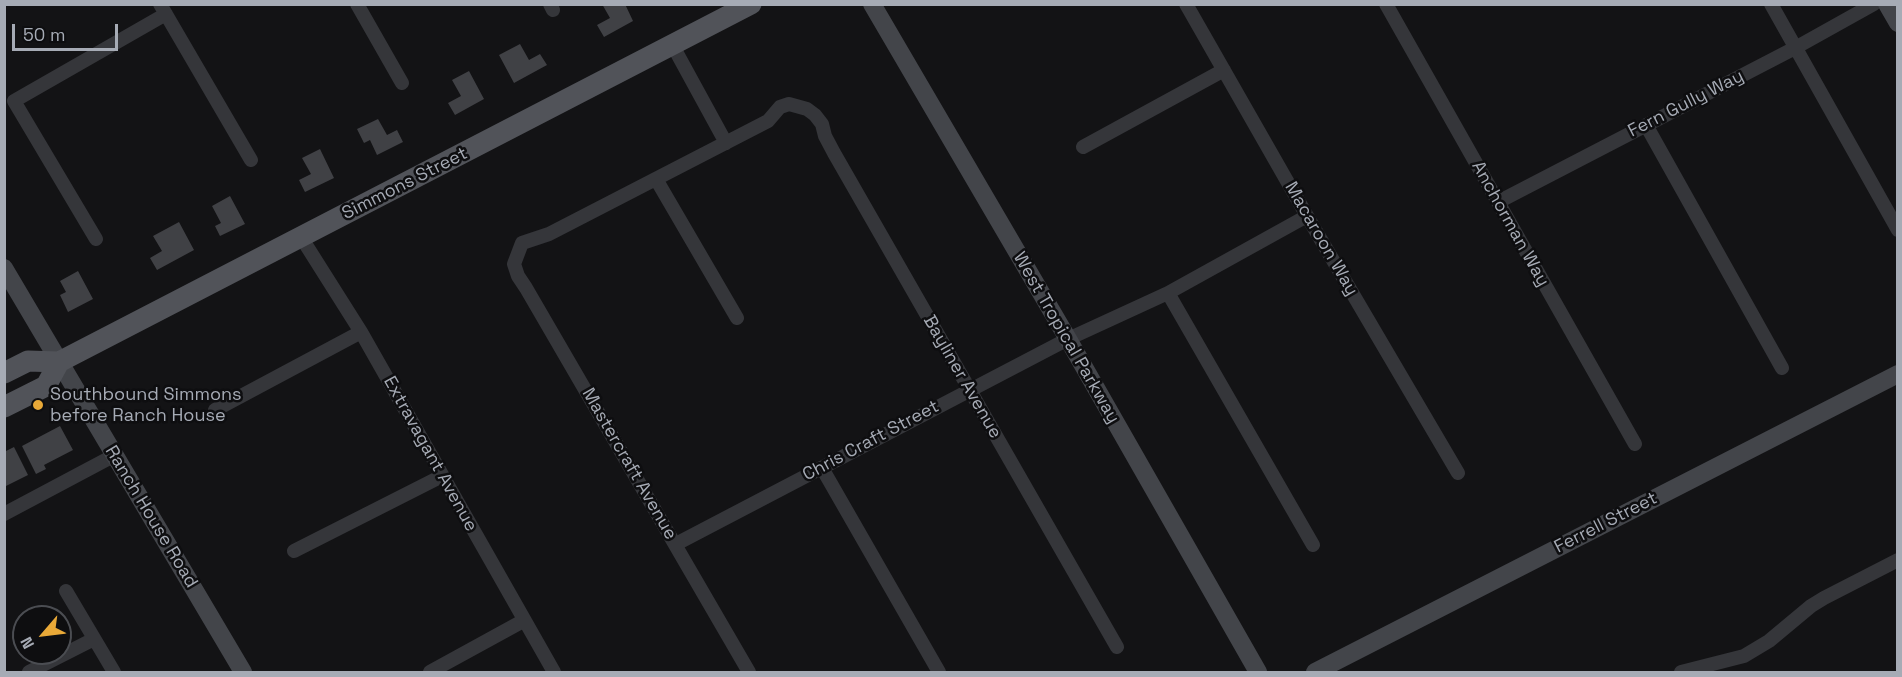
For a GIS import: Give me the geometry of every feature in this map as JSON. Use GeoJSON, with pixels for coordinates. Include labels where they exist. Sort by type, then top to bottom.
{"type":"FeatureCollection","features":[{"type":"Feature","properties":{"kind":"main road","name":"Simmons Street"},"geometry":{"type":"LineString","coordinates":[[4,373],[28,361],[60,362],[751,4]]}},
{"type":"Feature","properties":{"kind":"main road","name":"Simmons Street"},"geometry":{"type":"LineString","coordinates":[[4,407],[46,386],[60,362]]}},
{"type":"Feature","properties":{"kind":"street"},"geometry":{"type":"LineString","coordinates":[[357,4],[402,83]]}},
{"type":"Feature","properties":{"kind":"street","name":"West Tropical Parkway"},"geometry":{"type":"LineString","coordinates":[[872,4],[1068,339],[1258,672]]}},
{"type":"Feature","properties":{"kind":"street","name":"Macaroon Way"},"geometry":{"type":"LineString","coordinates":[[1186,4],[1458,473]]}},
{"type":"Feature","properties":{"kind":"street","name":"Anchorman Way"},"geometry":{"type":"LineString","coordinates":[[1386,4],[1635,444]]}},
{"type":"Feature","properties":{"kind":"street"},"geometry":{"type":"LineString","coordinates":[[1771,4],[1898,230]]}},
{"type":"Feature","properties":{"kind":"street","name":"Fern Gully Way"},"geometry":{"type":"LineString","coordinates":[[1498,202],[1795,48],[1874,4]]}},
{"type":"Feature","properties":{"kind":"street"},"geometry":{"type":"LineString","coordinates":[[1887,4],[1898,23]]}},
{"type":"Feature","properties":{"kind":"street"},"geometry":{"type":"LineString","coordinates":[[96,239],[14,101],[163,9],[252,160]]}},
{"type":"Feature","properties":{"kind":"street"},"geometry":{"type":"LineString","coordinates":[[673,46],[726,143],[656,179],[737,318]]}},
{"type":"Feature","properties":{"kind":"street"},"geometry":{"type":"LineString","coordinates":[[1083,147],[1224,70]]}},
{"type":"Feature","properties":{"kind":"street","name":"Bayliner Avenue"},"geometry":{"type":"LineString","coordinates":[[726,143],[768,122],[780,107],[789,104],[807,109],[822,124],[825,136],[834,153],[1117,647]]}},
{"type":"Feature","properties":{"kind":"street"},"geometry":{"type":"LineString","coordinates":[[1646,125],[1782,368]]}},
{"type":"Feature","properties":{"kind":"street","name":"Mastercraft Avenue"},"geometry":{"type":"LineString","coordinates":[[656,179],[549,234],[522,243],[514,264],[518,276],[749,672]]}},
{"type":"Feature","properties":{"kind":"street","name":"Chris Craft Street"},"geometry":{"type":"LineString","coordinates":[[676,544],[1068,339],[1168,293],[1307,216]]}},
{"type":"Feature","properties":{"kind":"street","name":"Extravagant Avenue"},"geometry":{"type":"LineString","coordinates":[[301,237],[361,332],[554,672]]}},
{"type":"Feature","properties":{"kind":"street","name":"Ranch House Road"},"geometry":{"type":"LineString","coordinates":[[4,268],[243,672]]}},
{"type":"Feature","properties":{"kind":"street"},"geometry":{"type":"LineString","coordinates":[[1168,293],[1313,545]]}},
{"type":"Feature","properties":{"kind":"street"},"geometry":{"type":"LineString","coordinates":[[215,410],[361,332]]}},
{"type":"Feature","properties":{"kind":"street","name":"Ferrell Street"},"geometry":{"type":"LineString","coordinates":[[1315,672],[1898,374]]}},
{"type":"Feature","properties":{"kind":"street"},"geometry":{"type":"LineString","coordinates":[[4,514],[115,455]]}},
{"type":"Feature","properties":{"kind":"street"},"geometry":{"type":"LineString","coordinates":[[822,468],[939,672]]}},
{"type":"Feature","properties":{"kind":"street"},"geometry":{"type":"LineString","coordinates":[[294,551],[442,476]]}},
{"type":"Feature","properties":{"kind":"street"},"geometry":{"type":"LineString","coordinates":[[1682,672],[1744,656],[1770,641],[1811,606],[1898,560]]}},
{"type":"Feature","properties":{"kind":"street"},"geometry":{"type":"LineString","coordinates":[[66,591],[114,672]]}},
{"type":"Feature","properties":{"kind":"street"},"geometry":{"type":"LineString","coordinates":[[430,672],[523,621]]}},
{"type":"Feature","properties":{"kind":"street"},"geometry":{"type":"LineString","coordinates":[[29,672],[94,639]]}},
{"type":"Feature","properties":{"kind":"building"},"geometry":{"type":"Polygon","coordinates":[[[602,4],[625,4],[633,21],[604,37],[597,25],[610,18],[602,4]]]}},
{"type":"Feature","properties":{"kind":"building"},"geometry":{"type":"Polygon","coordinates":[[[520,44],[529,60],[540,54],[547,65],[514,83],[499,55],[520,44]]]}},
{"type":"Feature","properties":{"kind":"building"},"geometry":{"type":"Polygon","coordinates":[[[469,71],[484,99],[455,115],[448,103],[461,96],[452,80],[469,71]]]}},
{"type":"Feature","properties":{"kind":"building"},"geometry":{"type":"Polygon","coordinates":[[[378,119],[387,135],[397,130],[403,142],[377,155],[370,140],[364,143],[357,129],[378,119]]]}},
{"type":"Feature","properties":{"kind":"building"},"geometry":{"type":"Polygon","coordinates":[[[320,149],[334,178],[305,192],[299,180],[311,174],[302,158],[320,149]]]}},
{"type":"Feature","properties":{"kind":"building"},"geometry":{"type":"Polygon","coordinates":[[[230,196],[245,224],[220,236],[215,226],[221,223],[212,206],[230,196]]]}},
{"type":"Feature","properties":{"kind":"building"},"geometry":{"type":"Polygon","coordinates":[[[179,222],[194,250],[157,270],[150,258],[162,251],[153,236],[179,222]]]}},
{"type":"Feature","properties":{"kind":"building"},"geometry":{"type":"Polygon","coordinates":[[[78,271],[93,299],[68,312],[60,295],[66,292],[60,281],[78,271]]]}},
{"type":"Feature","properties":{"kind":"building"},"geometry":{"type":"Polygon","coordinates":[[[60,426],[73,450],[44,465],[46,469],[36,474],[22,446],[60,426]]]}},
{"type":"Feature","properties":{"kind":"building"},"geometry":{"type":"Polygon","coordinates":[[[14,447],[28,475],[4,487],[4,452],[14,447]]]}},
{"type":"Feature","properties":{"kind":"place","name":"Southbound Simmons before Ranch House"},"geometry":{"type":"Point","coordinates":[38,405]}}]}
